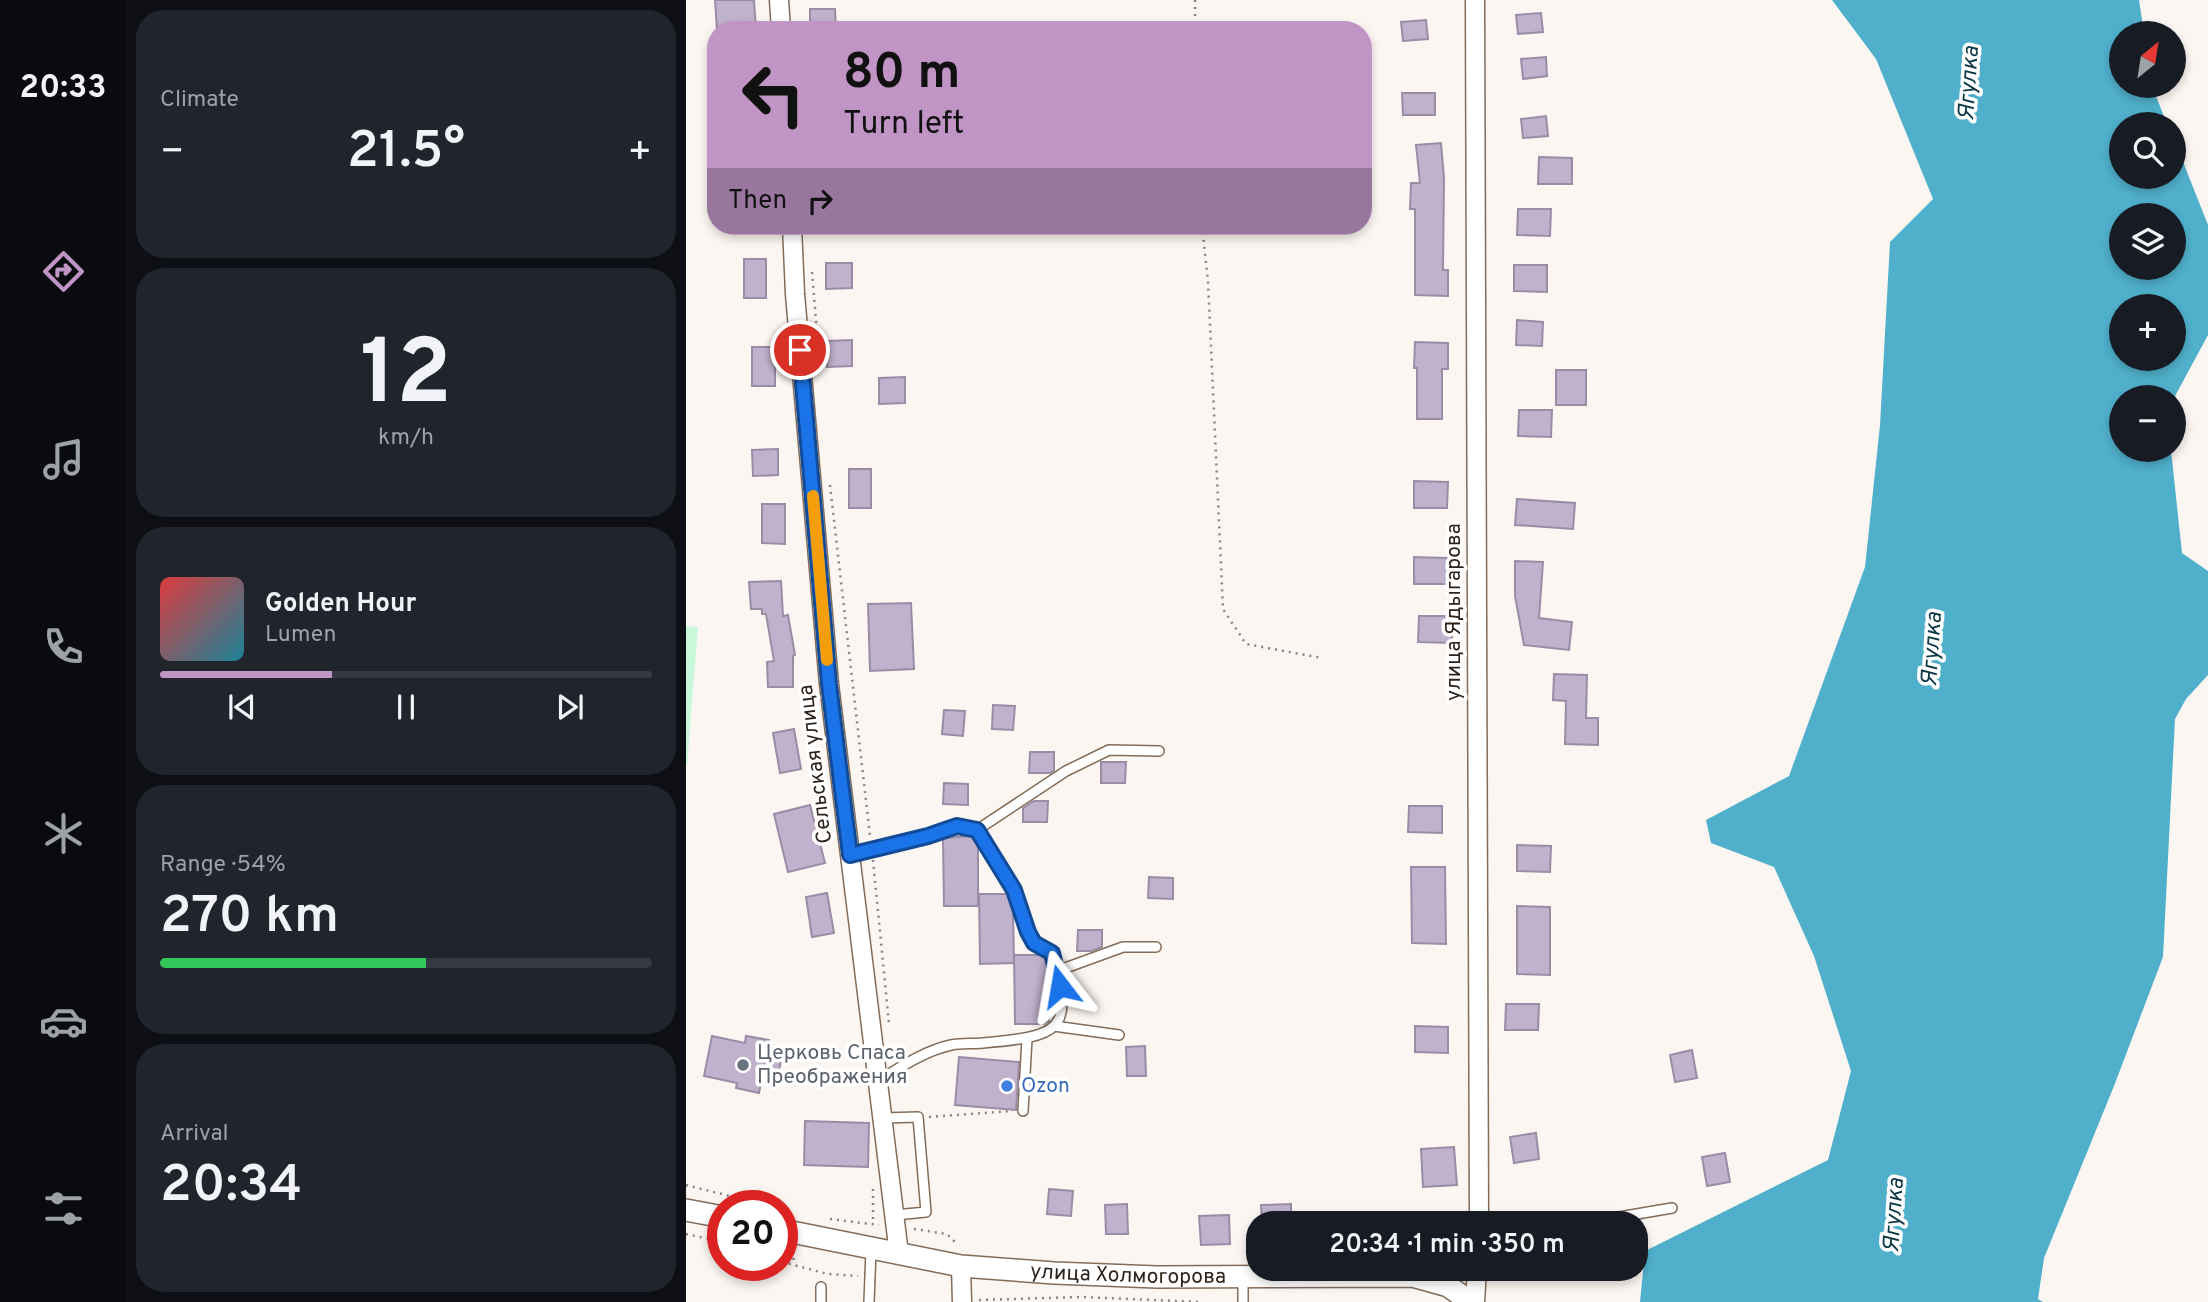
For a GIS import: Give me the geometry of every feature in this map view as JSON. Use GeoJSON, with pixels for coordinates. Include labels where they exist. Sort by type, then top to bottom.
{"type":"FeatureCollection","features":[{"type":"Feature","properties":{"kind":"street"},"geometry":{"type":"LineString","coordinates":[[779,0],[780,21]]}},
{"type":"Feature","properties":{"kind":"street","name":"улица Ядыгарова"},"geometry":{"type":"LineString","coordinates":[[1475,0],[1479,1211]]}},
{"type":"Feature","properties":{"kind":"street","name":"Сельская улица"},"geometry":{"type":"LineString","coordinates":[[792,235],[795,294],[829,684],[899,1254]]}},
{"type":"Feature","properties":{"kind":"street"},"geometry":{"type":"LineString","coordinates":[[686,1210],[707,1214]]}},
{"type":"Feature","properties":{"kind":"street","name":"улица Холмогорова"},"geometry":{"type":"LineString","coordinates":[[798,1233],[899,1254],[961,1257],[1055,1273],[1157,1277],[1412,1276],[1448,1286],[1473,1302]]}},
{"type":"Feature","properties":{"kind":"street"},"geometry":{"type":"LineString","coordinates":[[961,1257],[962,1301]]}},
{"type":"Feature","properties":{"kind":"street"},"geometry":{"type":"LineString","coordinates":[[1473,1302],[1476,1281]]}},
{"type":"Feature","properties":{"kind":"lane"},"geometry":{"type":"LineString","coordinates":[[850,855],[957,826],[977,830],[1066,771],[1109,750],[1159,751]]}},
{"type":"Feature","properties":{"kind":"lane"},"geometry":{"type":"LineString","coordinates":[[878,1081],[918,1056],[951,1045],[1045,1034],[1054,1027],[1062,1014],[1063,1002],[1052,953],[1034,943],[1014,890],[977,830]]}},
{"type":"Feature","properties":{"kind":"lane"},"geometry":{"type":"LineString","coordinates":[[1057,971],[1123,947],[1156,947]]}},
{"type":"Feature","properties":{"kind":"lane"},"geometry":{"type":"LineString","coordinates":[[1054,1027],[1119,1035]]}},
{"type":"Feature","properties":{"kind":"lane"},"geometry":{"type":"LineString","coordinates":[[1023,1111],[1027,1038]]}},
{"type":"Feature","properties":{"kind":"lane"},"geometry":{"type":"LineString","coordinates":[[883,1118],[918,1117],[926,1212],[896,1221]]}},
{"type":"Feature","properties":{"kind":"lane"},"geometry":{"type":"LineString","coordinates":[[1648,1212],[1672,1208]]}},
{"type":"Feature","properties":{"kind":"lane"},"geometry":{"type":"LineString","coordinates":[[869,1302],[871,1248]]}},
{"type":"Feature","properties":{"kind":"lane"},"geometry":{"type":"LineString","coordinates":[[1243,1276],[1243,1302]]}},
{"type":"Feature","properties":{"kind":"lane"},"geometry":{"type":"LineString","coordinates":[[821,1287],[821,1302]]}},
{"type":"Feature","properties":{"kind":"path"},"geometry":{"type":"LineString","coordinates":[[1195,0],[1195,21]]}},
{"type":"Feature","properties":{"kind":"path"},"geometry":{"type":"LineString","coordinates":[[1203,235],[1208,281],[1223,609],[1246,644],[1322,658]]}},
{"type":"Feature","properties":{"kind":"path"},"geometry":{"type":"LineString","coordinates":[[918,1117],[1023,1111]]}},
{"type":"Feature","properties":{"kind":"path"},"geometry":{"type":"LineString","coordinates":[[686,1185],[707,1190]]}},
{"type":"Feature","properties":{"kind":"path"},"geometry":{"type":"LineString","coordinates":[[827,1219],[896,1221],[947,1234],[961,1257]]}},
{"type":"Feature","properties":{"kind":"path"},"geometry":{"type":"LineString","coordinates":[[686,1234],[707,1239]]}},
{"type":"Feature","properties":{"kind":"path"},"geometry":{"type":"LineString","coordinates":[[798,1266],[870,1278]]}},
{"type":"Feature","properties":{"kind":"path"},"geometry":{"type":"LineString","coordinates":[[962,1301],[1082,1297],[1200,1302]]}},
{"type":"Feature","properties":{"kind":"green space"},"geometry":{"type":"Polygon","coordinates":[[[686,626],[698,627],[687,766],[686,765],[686,626]]]}},
{"type":"Feature","properties":{"kind":"water","name":"Ягулка"},"geometry":{"type":"Polygon","coordinates":[[[1832,0],[2139,0],[2142,21],[2109,21],[2109,98],[2157,98],[2162,112],[2109,112],[2109,189],[2186,189],[2186,169],[2208,225],[2208,335],[2181,385],[2109,385],[2109,462],[2172,462],[2182,553],[2208,571],[2208,675],[2186,699],[2175,719],[2163,957],[2044,1258],[2038,1299],[2043,1302],[1640,1302],[1642,1281],[1648,1281],[1648,1250],[1828,1160],[1851,1071],[1814,956],[1774,867],[1711,843],[1706,820],[1789,776],[1865,567],[1880,425],[1890,242],[1933,199],[1876,59],[1832,0]]]}},
{"type":"Feature","properties":{"kind":"building"},"geometry":{"type":"Polygon","coordinates":[[[715,0],[754,0],[755,21],[716,21],[715,0]]]}},
{"type":"Feature","properties":{"kind":"building"},"geometry":{"type":"Polygon","coordinates":[[[810,9],[835,9],[836,21],[810,21],[810,9]]]}},
{"type":"Feature","properties":{"kind":"building"},"geometry":{"type":"Polygon","coordinates":[[[1541,13],[1543,32],[1518,34],[1516,15],[1541,13]]]}},
{"type":"Feature","properties":{"kind":"building"},"geometry":{"type":"Polygon","coordinates":[[[1426,20],[1428,39],[1403,41],[1401,22],[1426,20]]]}},
{"type":"Feature","properties":{"kind":"building"},"geometry":{"type":"Polygon","coordinates":[[[1546,57],[1547,76],[1523,79],[1521,59],[1546,57]]]}},
{"type":"Feature","properties":{"kind":"building"},"geometry":{"type":"Polygon","coordinates":[[[1402,93],[1435,93],[1435,115],[1403,115],[1402,93]]]}},
{"type":"Feature","properties":{"kind":"building"},"geometry":{"type":"Polygon","coordinates":[[[1546,116],[1548,136],[1523,138],[1521,119],[1546,116]]]}},
{"type":"Feature","properties":{"kind":"building"},"geometry":{"type":"Polygon","coordinates":[[[1441,143],[1444,178],[1443,270],[1448,270],[1448,296],[1415,295],[1415,209],[1410,209],[1411,183],[1420,183],[1416,145],[1441,143]]]}},
{"type":"Feature","properties":{"kind":"building"},"geometry":{"type":"Polygon","coordinates":[[[1539,157],[1572,158],[1572,184],[1538,184],[1539,157]]]}},
{"type":"Feature","properties":{"kind":"building"},"geometry":{"type":"Polygon","coordinates":[[[1518,209],[1551,209],[1550,236],[1517,235],[1518,209]]]}},
{"type":"Feature","properties":{"kind":"building"},"geometry":{"type":"Polygon","coordinates":[[[744,259],[766,259],[766,298],[744,298],[744,259]]]}},
{"type":"Feature","properties":{"kind":"building"},"geometry":{"type":"Polygon","coordinates":[[[826,263],[852,263],[852,288],[826,289],[826,263]]]}},
{"type":"Feature","properties":{"kind":"building"},"geometry":{"type":"Polygon","coordinates":[[[1514,265],[1547,265],[1547,292],[1514,291],[1514,265]]]}},
{"type":"Feature","properties":{"kind":"building"},"geometry":{"type":"Polygon","coordinates":[[[1517,320],[1543,322],[1542,346],[1516,345],[1517,320]]]}},
{"type":"Feature","properties":{"kind":"building"},"geometry":{"type":"Polygon","coordinates":[[[852,340],[852,366],[827,367],[826,341],[852,340]]]}},
{"type":"Feature","properties":{"kind":"building"},"geometry":{"type":"Polygon","coordinates":[[[1415,342],[1448,343],[1448,369],[1442,369],[1442,419],[1417,419],[1415,342]]]}},
{"type":"Feature","properties":{"kind":"building"},"geometry":{"type":"Polygon","coordinates":[[[752,347],[775,347],[775,386],[752,386],[752,347]]]}},
{"type":"Feature","properties":{"kind":"building"},"geometry":{"type":"Polygon","coordinates":[[[1556,370],[1586,370],[1586,405],[1556,405],[1556,370]]]}},
{"type":"Feature","properties":{"kind":"building"},"geometry":{"type":"Polygon","coordinates":[[[905,377],[905,403],[879,404],[879,378],[905,377]]]}},
{"type":"Feature","properties":{"kind":"building"},"geometry":{"type":"Polygon","coordinates":[[[1519,410],[1552,410],[1551,437],[1518,436],[1519,410]]]}},
{"type":"Feature","properties":{"kind":"building"},"geometry":{"type":"Polygon","coordinates":[[[778,449],[778,475],[753,476],[752,450],[778,449]]]}},
{"type":"Feature","properties":{"kind":"building"},"geometry":{"type":"Polygon","coordinates":[[[849,469],[871,469],[871,508],[849,508],[849,469]]]}},
{"type":"Feature","properties":{"kind":"building"},"geometry":{"type":"Polygon","coordinates":[[[1414,481],[1448,482],[1447,508],[1414,508],[1414,481]]]}},
{"type":"Feature","properties":{"kind":"building"},"geometry":{"type":"Polygon","coordinates":[[[1517,499],[1575,503],[1573,529],[1515,525],[1517,499]]]}},
{"type":"Feature","properties":{"kind":"building"},"geometry":{"type":"Polygon","coordinates":[[[762,504],[785,504],[785,544],[762,543],[762,504]]]}},
{"type":"Feature","properties":{"kind":"building"},"geometry":{"type":"Polygon","coordinates":[[[1414,557],[1447,558],[1447,584],[1414,584],[1414,557]]]}},
{"type":"Feature","properties":{"kind":"building"},"geometry":{"type":"Polygon","coordinates":[[[1515,561],[1543,562],[1539,618],[1572,622],[1569,650],[1524,645],[1515,596],[1515,561]]]}},
{"type":"Feature","properties":{"kind":"building"},"geometry":{"type":"Polygon","coordinates":[[[781,581],[783,616],[788,615],[795,655],[793,687],[768,687],[767,662],[774,661],[766,614],[762,614],[762,609],[751,609],[749,582],[781,581]]]}},
{"type":"Feature","properties":{"kind":"building"},"geometry":{"type":"Polygon","coordinates":[[[911,603],[914,669],[870,671],[868,604],[911,603]]]}},
{"type":"Feature","properties":{"kind":"building"},"geometry":{"type":"Polygon","coordinates":[[[1419,616],[1452,616],[1452,643],[1418,642],[1419,616]]]}},
{"type":"Feature","properties":{"kind":"building"},"geometry":{"type":"Polygon","coordinates":[[[1554,674],[1587,675],[1586,718],[1598,718],[1598,745],[1565,744],[1566,701],[1553,700],[1554,674]]]}},
{"type":"Feature","properties":{"kind":"building"},"geometry":{"type":"Polygon","coordinates":[[[993,705],[1015,706],[1013,730],[992,729],[993,705]]]}},
{"type":"Feature","properties":{"kind":"building"},"geometry":{"type":"Polygon","coordinates":[[[944,710],[965,711],[963,736],[942,734],[944,710]]]}},
{"type":"Feature","properties":{"kind":"building"},"geometry":{"type":"Polygon","coordinates":[[[794,729],[801,769],[780,773],[773,733],[794,729]]]}},
{"type":"Feature","properties":{"kind":"building"},"geometry":{"type":"Polygon","coordinates":[[[1030,752],[1054,752],[1054,771],[1029,773],[1030,752]]]}},
{"type":"Feature","properties":{"kind":"building"},"geometry":{"type":"Polygon","coordinates":[[[1101,762],[1126,762],[1125,783],[1101,783],[1101,762]]]}},
{"type":"Feature","properties":{"kind":"building"},"geometry":{"type":"Polygon","coordinates":[[[944,783],[968,784],[968,805],[943,804],[944,783]]]}},
{"type":"Feature","properties":{"kind":"building"},"geometry":{"type":"Polygon","coordinates":[[[1034,801],[1048,801],[1047,822],[1023,822],[1023,808],[1034,801]]]}},
{"type":"Feature","properties":{"kind":"building"},"geometry":{"type":"Polygon","coordinates":[[[810,805],[825,863],[788,872],[774,814],[810,805]]]}},
{"type":"Feature","properties":{"kind":"building"},"geometry":{"type":"Polygon","coordinates":[[[1409,806],[1442,806],[1442,833],[1408,832],[1409,806]]]}},
{"type":"Feature","properties":{"kind":"building"},"geometry":{"type":"Polygon","coordinates":[[[973,836],[978,844],[978,906],[944,906],[943,838],[973,836]]]}},
{"type":"Feature","properties":{"kind":"building"},"geometry":{"type":"Polygon","coordinates":[[[1517,845],[1551,846],[1550,872],[1517,871],[1517,845]]]}},
{"type":"Feature","properties":{"kind":"building"},"geometry":{"type":"Polygon","coordinates":[[[1411,867],[1445,867],[1446,944],[1412,943],[1411,867]]]}},
{"type":"Feature","properties":{"kind":"building"},"geometry":{"type":"Polygon","coordinates":[[[1149,877],[1173,878],[1173,899],[1148,898],[1149,877]]]}},
{"type":"Feature","properties":{"kind":"building"},"geometry":{"type":"Polygon","coordinates":[[[827,893],[834,933],[812,937],[806,897],[827,893]]]}},
{"type":"Feature","properties":{"kind":"building"},"geometry":{"type":"Polygon","coordinates":[[[979,894],[1008,894],[1013,910],[1014,963],[980,964],[979,894]]]}},
{"type":"Feature","properties":{"kind":"building"},"geometry":{"type":"Polygon","coordinates":[[[1517,906],[1550,907],[1550,975],[1517,974],[1517,906]]]}},
{"type":"Feature","properties":{"kind":"building"},"geometry":{"type":"Polygon","coordinates":[[[1078,930],[1102,930],[1102,947],[1091,951],[1077,951],[1078,930]]]}},
{"type":"Feature","properties":{"kind":"building"},"geometry":{"type":"Polygon","coordinates":[[[1014,955],[1041,955],[1046,958],[1049,1021],[1044,1024],[1015,1024],[1014,955]]]}},
{"type":"Feature","properties":{"kind":"building"},"geometry":{"type":"Polygon","coordinates":[[[1506,1004],[1539,1004],[1538,1030],[1505,1030],[1506,1004]]]}},
{"type":"Feature","properties":{"kind":"building"},"geometry":{"type":"Polygon","coordinates":[[[1415,1026],[1448,1027],[1448,1053],[1415,1052],[1415,1026]]]}},
{"type":"Feature","properties":{"kind":"building","name":"Церковь Спаса Преображения"},"geometry":{"type":"Polygon","coordinates":[[[712,1036],[745,1043],[746,1036],[769,1040],[766,1056],[781,1060],[777,1081],[762,1078],[759,1093],[736,1088],[737,1083],[704,1076],[712,1036]]]}},
{"type":"Feature","properties":{"kind":"building"},"geometry":{"type":"Polygon","coordinates":[[[1145,1046],[1146,1076],[1127,1076],[1126,1047],[1145,1046]]]}},
{"type":"Feature","properties":{"kind":"building"},"geometry":{"type":"Polygon","coordinates":[[[1692,1050],[1697,1078],[1675,1082],[1670,1055],[1692,1050]]]}},
{"type":"Feature","properties":{"kind":"building"},"geometry":{"type":"Polygon","coordinates":[[[959,1057],[1019,1062],[1016,1110],[955,1105],[959,1057]]]}},
{"type":"Feature","properties":{"kind":"building"},"geometry":{"type":"Polygon","coordinates":[[[805,1121],[869,1123],[868,1167],[804,1165],[805,1121]]]}},
{"type":"Feature","properties":{"kind":"building"},"geometry":{"type":"Polygon","coordinates":[[[1536,1133],[1539,1159],[1514,1163],[1510,1137],[1536,1133]]]}},
{"type":"Feature","properties":{"kind":"building"},"geometry":{"type":"Polygon","coordinates":[[[1454,1147],[1457,1185],[1423,1187],[1421,1149],[1454,1147]]]}},
{"type":"Feature","properties":{"kind":"building"},"geometry":{"type":"Polygon","coordinates":[[[1725,1153],[1730,1182],[1707,1186],[1702,1157],[1725,1153]]]}},
{"type":"Feature","properties":{"kind":"building"},"geometry":{"type":"Polygon","coordinates":[[[1049,1189],[1073,1191],[1071,1216],[1047,1214],[1049,1189]]]}},
{"type":"Feature","properties":{"kind":"building"},"geometry":{"type":"Polygon","coordinates":[[[1127,1204],[1128,1234],[1106,1234],[1105,1205],[1127,1204]]]}},
{"type":"Feature","properties":{"kind":"building"},"geometry":{"type":"Polygon","coordinates":[[[1291,1204],[1291,1211],[1261,1211],[1261,1205],[1291,1204]]]}},
{"type":"Feature","properties":{"kind":"building"},"geometry":{"type":"Polygon","coordinates":[[[1229,1215],[1230,1244],[1201,1245],[1199,1216],[1229,1215]]]}},
{"type":"Feature","properties":{"kind":"slow traffic"},"geometry":{"type":"LineString","coordinates":[[813,496],[827,660]]}},
{"type":"Feature","properties":{"kind":"place","name":"Церковь Спаса Преображения"},"geometry":{"type":"Point","coordinates":[743,1065]}},
{"type":"Feature","properties":{"kind":"place","name":"Ozon"},"geometry":{"type":"Point","coordinates":[1007,1086]}},
{"type":"Feature","properties":{"kind":"route"},"geometry":{"type":"LineString","coordinates":[[800,350],[829,684],[850,855],[957,826],[977,830],[1014,890],[1034,943],[1052,953],[1060,986]]}}]}
